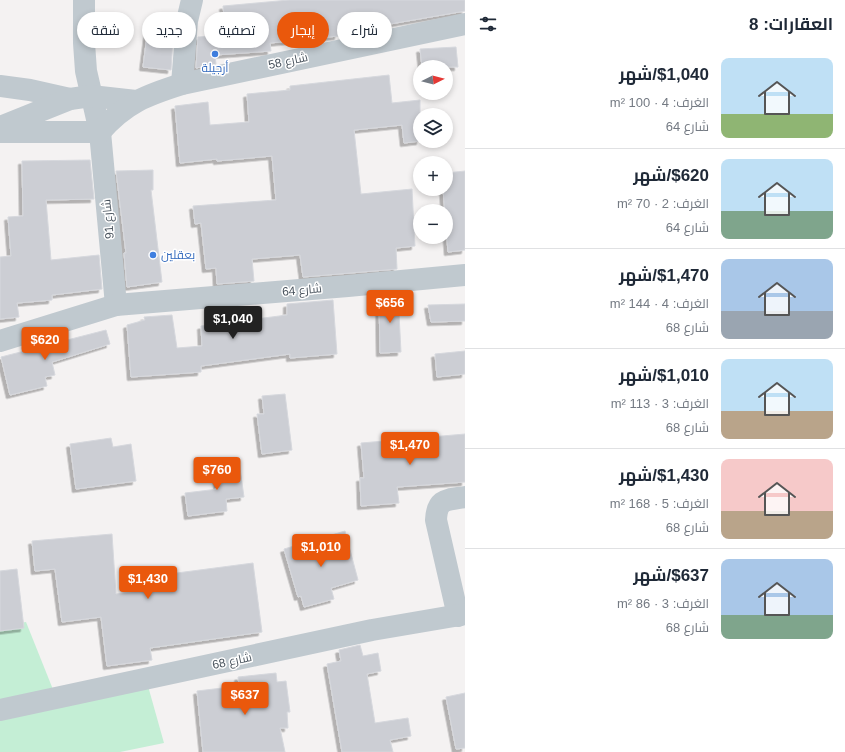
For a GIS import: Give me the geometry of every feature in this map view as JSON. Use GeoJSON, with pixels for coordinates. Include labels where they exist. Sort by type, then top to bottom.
{"type":"FeatureCollection","features":[{"type":"Feature","properties":{"kind":"street","name":"شارع 91"},"geometry":{"type":"LineString","coordinates":[[84,0],[84,43],[86,71],[81,98],[100,132],[116,305]]}},
{"type":"Feature","properties":{"kind":"street"},"geometry":{"type":"LineString","coordinates":[[182,84],[187,20],[192,0]]}},
{"type":"Feature","properties":{"kind":"street","name":"شارع 58"},"geometry":{"type":"LineString","coordinates":[[100,132],[110,121],[136,101],[182,84],[465,24]]}},
{"type":"Feature","properties":{"kind":"street"},"geometry":{"type":"LineString","coordinates":[[0,86],[81,98]]}},
{"type":"Feature","properties":{"kind":"street","name":"شارع 58"},"geometry":{"type":"LineString","coordinates":[[0,127],[81,98],[136,101]]}},
{"type":"Feature","properties":{"kind":"street"},"geometry":{"type":"LineString","coordinates":[[0,132],[100,132]]}},
{"type":"Feature","properties":{"kind":"street","name":"شارع 64"},"geometry":{"type":"LineString","coordinates":[[0,341],[116,305],[340,287],[465,275]]}},
{"type":"Feature","properties":{"kind":"street"},"geometry":{"type":"LineString","coordinates":[[461,615],[436,520],[436,510],[440,504],[446,500],[465,497]]}},
{"type":"Feature","properties":{"kind":"street","name":"شارع 68"},"geometry":{"type":"LineString","coordinates":[[0,710],[372,630],[461,615]]}},
{"type":"Feature","properties":{"kind":"green space"},"geometry":{"type":"Polygon","coordinates":[[[26,622],[54,692],[148,686],[164,743],[120,752],[0,752],[0,626],[26,622]]]}},
{"type":"Feature","properties":{"kind":"building"},"geometry":{"type":"Polygon","coordinates":[[[289,0],[465,0],[465,11],[392,24],[392,12],[337,12],[337,36],[329,37],[329,12],[277,12],[277,42],[270,43],[271,51],[215,55],[216,64],[196,68],[198,37],[204,37],[204,48],[269,48],[269,12],[224,12],[223,6],[289,0]]]}},
{"type":"Feature","properties":{"kind":"building"},"geometry":{"type":"Polygon","coordinates":[[[456,47],[458,67],[453,67],[453,60],[421,60],[420,49],[456,47]]]}},
{"type":"Feature","properties":{"kind":"building"},"geometry":{"type":"Polygon","coordinates":[[[145,48],[172,48],[171,70],[143,67],[145,48]]]}},
{"type":"Feature","properties":{"kind":"building"},"geometry":{"type":"Polygon","coordinates":[[[389,75],[392,103],[420,100],[420,108],[413,108],[413,142],[404,143],[402,125],[354,130],[361,194],[412,189],[413,244],[415,244],[415,246],[396,248],[397,269],[303,277],[300,255],[252,259],[254,281],[217,284],[216,268],[206,269],[201,223],[195,224],[193,206],[276,200],[272,156],[180,163],[175,106],[208,102],[210,125],[249,122],[247,94],[290,90],[290,86],[389,75]]]}},
{"type":"Feature","properties":{"kind":"building"},"geometry":{"type":"Polygon","coordinates":[[[90,160],[94,199],[46,200],[51,260],[99,255],[102,289],[52,295],[52,300],[17,303],[19,317],[0,319],[0,257],[11,256],[8,217],[23,216],[22,161],[90,160]]]}},
{"type":"Feature","properties":{"kind":"building"},"geometry":{"type":"Polygon","coordinates":[[[153,170],[153,190],[151,190],[162,282],[127,287],[124,253],[126,253],[116,171],[153,170]]]}},
{"type":"Feature","properties":{"kind":"building"},"geometry":{"type":"Polygon","coordinates":[[[465,171],[465,250],[448,252],[447,244],[453,244],[453,204],[444,204],[444,196],[453,196],[453,172],[465,171]]]}},
{"type":"Feature","properties":{"kind":"building"},"geometry":{"type":"Polygon","coordinates":[[[398,294],[401,352],[380,353],[379,296],[398,294]]]}},
{"type":"Feature","properties":{"kind":"building"},"geometry":{"type":"Polygon","coordinates":[[[333,300],[337,354],[290,358],[290,354],[201,366],[201,372],[131,377],[127,325],[145,320],[144,317],[172,315],[177,348],[202,346],[201,326],[287,315],[287,304],[333,300]]]}},
{"type":"Feature","properties":{"kind":"building"},"geometry":{"type":"Polygon","coordinates":[[[465,304],[465,321],[431,322],[428,305],[465,304]]]}},
{"type":"Feature","properties":{"kind":"building"},"geometry":{"type":"Polygon","coordinates":[[[106,330],[110,344],[52,362],[55,375],[45,377],[47,386],[10,395],[1,357],[106,330]]]}},
{"type":"Feature","properties":{"kind":"building"},"geometry":{"type":"Polygon","coordinates":[[[465,351],[465,374],[437,377],[435,354],[465,351]]]}},
{"type":"Feature","properties":{"kind":"building"},"geometry":{"type":"Polygon","coordinates":[[[285,394],[292,450],[262,454],[257,414],[264,414],[262,396],[285,394]]]}},
{"type":"Feature","properties":{"kind":"building"},"geometry":{"type":"Polygon","coordinates":[[[465,434],[465,482],[397,487],[399,503],[361,506],[360,478],[364,478],[361,443],[465,434]]]}},
{"type":"Feature","properties":{"kind":"building"},"geometry":{"type":"Polygon","coordinates":[[[111,438],[113,447],[131,444],[136,481],[76,489],[70,444],[111,438]]]}},
{"type":"Feature","properties":{"kind":"building"},"geometry":{"type":"Polygon","coordinates":[[[239,461],[244,497],[226,499],[227,511],[188,516],[185,493],[218,489],[215,464],[239,461]]]}},
{"type":"Feature","properties":{"kind":"building"},"geometry":{"type":"Polygon","coordinates":[[[345,531],[358,580],[331,588],[334,599],[304,607],[301,596],[298,597],[284,549],[345,531]]]}},
{"type":"Feature","properties":{"kind":"building"},"geometry":{"type":"Polygon","coordinates":[[[112,534],[116,594],[170,587],[169,574],[253,563],[262,632],[150,648],[152,660],[107,666],[101,617],[62,622],[55,569],[35,571],[32,541],[112,534]]]}},
{"type":"Feature","properties":{"kind":"building"},"geometry":{"type":"Polygon","coordinates":[[[17,569],[24,628],[0,631],[0,571],[17,569]]]}},
{"type":"Feature","properties":{"kind":"building"},"geometry":{"type":"Polygon","coordinates":[[[360,645],[363,656],[378,653],[381,671],[367,674],[375,723],[408,718],[411,736],[390,740],[393,752],[342,752],[327,664],[341,661],[339,650],[360,645]]]}},
{"type":"Feature","properties":{"kind":"building"},"geometry":{"type":"Polygon","coordinates":[[[276,673],[277,682],[286,681],[290,712],[287,712],[288,728],[280,728],[285,752],[203,752],[197,691],[239,686],[238,677],[276,673]]]}},
{"type":"Feature","properties":{"kind":"building"},"geometry":{"type":"Polygon","coordinates":[[[465,693],[465,748],[456,749],[446,697],[465,693]]]}},
{"type":"Feature","properties":{"kind":"place","name":"أرجيلة"},"geometry":{"type":"Point","coordinates":[215,54]}},
{"type":"Feature","properties":{"kind":"place","name":"بعقلين"},"geometry":{"type":"Point","coordinates":[153,255]}}]}
